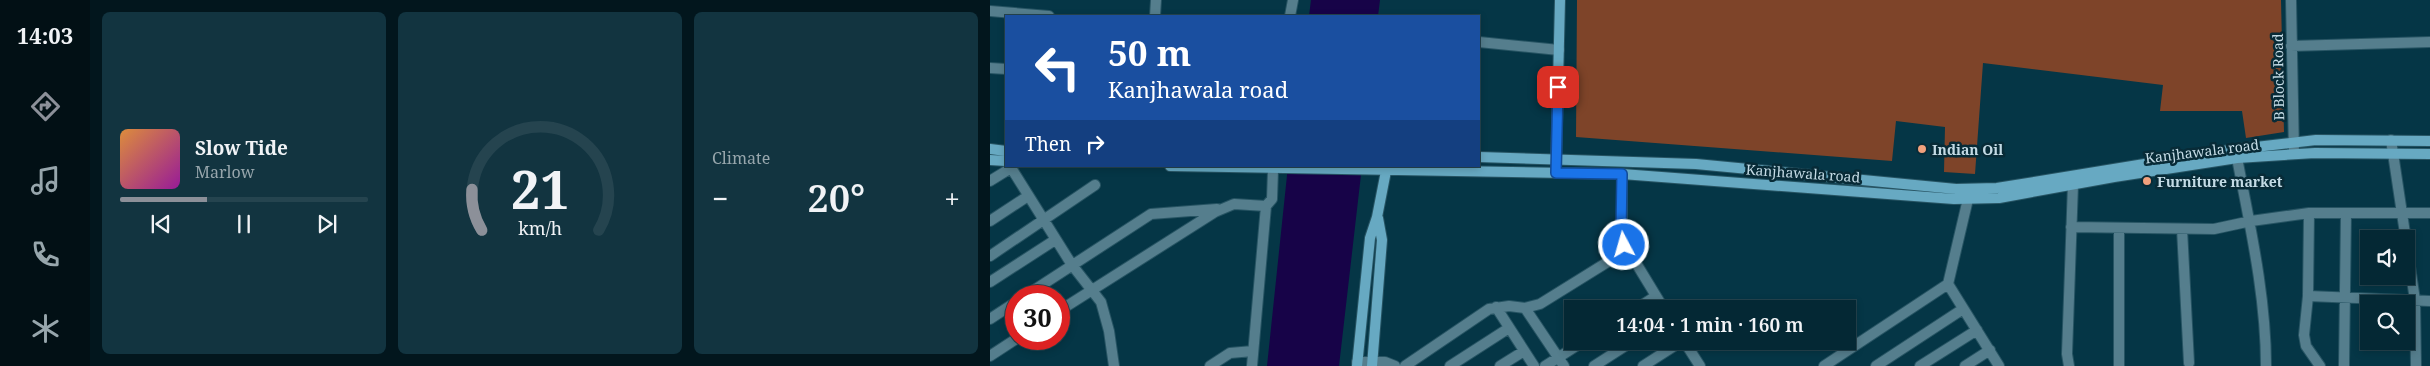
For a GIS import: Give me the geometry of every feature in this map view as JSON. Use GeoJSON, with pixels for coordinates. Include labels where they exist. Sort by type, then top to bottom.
{"type":"FeatureCollection","features":[{"type":"Feature","properties":{"kind":"main road"},"geometry":{"type":"LineString","coordinates":[[1556,173],[1560,0]]}},
{"type":"Feature","properties":{"kind":"main road","name":"Kanjhawala road"},"geometry":{"type":"LineString","coordinates":[[1480,157],[1696,164],[1956,189],[1997,188],[2230,150],[2293,142],[2316,140],[2430,141]]}},
{"type":"Feature","properties":{"kind":"main road"},"geometry":{"type":"LineString","coordinates":[[990,149],[1005,151]]}},
{"type":"Feature","properties":{"kind":"main road","name":"Kanjhawala road"},"geometry":{"type":"LineString","coordinates":[[1206,167],[1277,169],[1386,168],[1622,174],[1968,199],[1999,198],[2073,184],[2237,158],[2294,154],[2430,154]]}},
{"type":"Feature","properties":{"kind":"main road"},"geometry":{"type":"LineString","coordinates":[[990,160],[1005,164]]}},
{"type":"Feature","properties":{"kind":"main road"},"geometry":{"type":"LineString","coordinates":[[1357,364],[1370,238],[1378,217],[1386,168]]}},
{"type":"Feature","properties":{"kind":"main road"},"geometry":{"type":"LineString","coordinates":[[1893,183],[1893,194]]}},
{"type":"Feature","properties":{"kind":"main road"},"geometry":{"type":"LineString","coordinates":[[1372,364],[1382,240],[1378,217]]}},
{"type":"Feature","properties":{"kind":"street"},"geometry":{"type":"LineString","coordinates":[[1155,15],[1156,0]]}},
{"type":"Feature","properties":{"kind":"street"},"geometry":{"type":"LineString","coordinates":[[1290,15],[1293,0]]}},
{"type":"Feature","properties":{"kind":"street","name":"B Block Road"},"geometry":{"type":"LineString","coordinates":[[2290,0],[2294,154]]}},
{"type":"Feature","properties":{"kind":"street"},"geometry":{"type":"LineString","coordinates":[[990,11],[1038,15]]}},
{"type":"Feature","properties":{"kind":"street"},"geometry":{"type":"LineString","coordinates":[[1480,42],[1559,50]]}},
{"type":"Feature","properties":{"kind":"street"},"geometry":{"type":"LineString","coordinates":[[2291,46],[2430,42]]}},
{"type":"Feature","properties":{"kind":"street"},"geometry":{"type":"LineString","coordinates":[[990,68],[1005,69]]}},
{"type":"Feature","properties":{"kind":"street"},"geometry":{"type":"LineString","coordinates":[[2391,140],[2414,295]]}},
{"type":"Feature","properties":{"kind":"street"},"geometry":{"type":"LineString","coordinates":[[2237,158],[2251,221],[2264,332],[2266,366]]}},
{"type":"Feature","properties":{"kind":"street"},"geometry":{"type":"LineString","coordinates":[[990,181],[1007,167]]}},
{"type":"Feature","properties":{"kind":"street"},"geometry":{"type":"LineString","coordinates":[[1010,167],[1055,240],[1101,302],[1106,315],[1114,366]]}},
{"type":"Feature","properties":{"kind":"street"},"geometry":{"type":"LineString","coordinates":[[1252,366],[1266,206],[1272,200],[1277,169]]}},
{"type":"Feature","properties":{"kind":"street"},"geometry":{"type":"LineString","coordinates":[[1622,174],[1621,232],[1627,250],[1658,300]]}},
{"type":"Feature","properties":{"kind":"street"},"geometry":{"type":"LineString","coordinates":[[2069,366],[2067,354],[2073,184]]}},
{"type":"Feature","properties":{"kind":"street"},"geometry":{"type":"LineString","coordinates":[[990,256],[1095,185]]}},
{"type":"Feature","properties":{"kind":"street"},"geometry":{"type":"LineString","coordinates":[[990,221],[1028,196]]}},
{"type":"Feature","properties":{"kind":"street"},"geometry":{"type":"LineString","coordinates":[[1824,366],[1948,284],[1968,199]]}},
{"type":"Feature","properties":{"kind":"street"},"geometry":{"type":"LineString","coordinates":[[1070,304],[1223,208],[1234,204],[1266,206]]}},
{"type":"Feature","properties":{"kind":"street"},"geometry":{"type":"LineString","coordinates":[[1041,285],[1151,214],[1223,208]]}},
{"type":"Feature","properties":{"kind":"street"},"geometry":{"type":"LineString","coordinates":[[2071,227],[2214,229],[2251,221],[2308,213],[2430,213]]}},
{"type":"Feature","properties":{"kind":"street"},"geometry":{"type":"LineString","coordinates":[[2308,213],[2308,296],[2304,336],[2306,346],[2320,366]]}},
{"type":"Feature","properties":{"kind":"street"},"geometry":{"type":"LineString","coordinates":[[2344,366],[2346,213]]}},
{"type":"Feature","properties":{"kind":"street"},"geometry":{"type":"LineString","coordinates":[[2119,228],[2119,366]]}},
{"type":"Feature","properties":{"kind":"street"},"geometry":{"type":"LineString","coordinates":[[2182,229],[2189,363]]}},
{"type":"Feature","properties":{"kind":"street"},"geometry":{"type":"LineString","coordinates":[[990,282],[1055,240]]}},
{"type":"Feature","properties":{"kind":"street"},"geometry":{"type":"LineString","coordinates":[[1404,366],[1489,309],[1510,306],[1525,308],[1540,304],[1627,250]]}},
{"type":"Feature","properties":{"kind":"street"},"geometry":{"type":"LineString","coordinates":[[1948,284],[1999,366]]}},
{"type":"Feature","properties":{"kind":"street"},"geometry":{"type":"LineString","coordinates":[[1650,300],[1656,296]]}},
{"type":"Feature","properties":{"kind":"street"},"geometry":{"type":"LineString","coordinates":[[2308,296],[2360,299]]}},
{"type":"Feature","properties":{"kind":"street"},"geometry":{"type":"LineString","coordinates":[[2416,366],[2415,300],[2430,301]]}},
{"type":"Feature","properties":{"kind":"street"},"geometry":{"type":"LineString","coordinates":[[1496,307],[1534,366]]}},
{"type":"Feature","properties":{"kind":"street"},"geometry":{"type":"LineString","coordinates":[[1525,308],[1561,362]]}},
{"type":"Feature","properties":{"kind":"street"},"geometry":{"type":"LineString","coordinates":[[990,319],[1005,309]]}},
{"type":"Feature","properties":{"kind":"street"},"geometry":{"type":"LineString","coordinates":[[1876,366],[1963,309]]}},
{"type":"Feature","properties":{"kind":"street"},"geometry":{"type":"LineString","coordinates":[[1450,366],[1509,328]]}},
{"type":"Feature","properties":{"kind":"street"},"geometry":{"type":"LineString","coordinates":[[1920,366],[1977,330]]}},
{"type":"Feature","properties":{"kind":"street"},"geometry":{"type":"LineString","coordinates":[[990,356],[1005,346]]}},
{"type":"Feature","properties":{"kind":"street"},"geometry":{"type":"LineString","coordinates":[[1545,366],[1561,362],[1574,350]]}},
{"type":"Feature","properties":{"kind":"street"},"geometry":{"type":"LineString","coordinates":[[1594,366],[1619,350]]}},
{"type":"Feature","properties":{"kind":"street"},"geometry":{"type":"LineString","coordinates":[[1643,366],[1669,350]]}},
{"type":"Feature","properties":{"kind":"street"},"geometry":{"type":"LineString","coordinates":[[1686,366],[1698,363],[1689,350]]}},
{"type":"Feature","properties":{"kind":"street"},"geometry":{"type":"LineString","coordinates":[[1965,366],[1990,350]]}},
{"type":"Feature","properties":{"kind":"street"},"geometry":{"type":"LineString","coordinates":[[1210,366],[1230,353],[1253,351]]}},
{"type":"Feature","properties":{"kind":"street"},"geometry":{"type":"LineString","coordinates":[[1500,366],[1524,351]]}},
{"type":"Feature","properties":{"kind":"street"},"geometry":{"type":"LineString","coordinates":[[1357,364],[1385,362],[1395,366]]}},
{"type":"Feature","properties":{"kind":"shaded area"},"geometry":{"type":"Polygon","coordinates":[[[1311,0],[1380,0],[1378,15],[1309,15],[1311,0]]]}},
{"type":"Feature","properties":{"kind":"shaded area"},"geometry":{"type":"Polygon","coordinates":[[[1577,0],[2281,0],[2284,132],[2246,138],[2242,111],[2160,111],[2163,85],[1983,63],[1975,174],[1944,172],[1945,127],[1896,121],[1892,161],[1576,137],[1577,0]]]}},
{"type":"Feature","properties":{"kind":"shaded area"},"geometry":{"type":"Polygon","coordinates":[[[1288,167],[1362,167],[1339,366],[1267,366],[1288,167]]]}},
{"type":"Feature","properties":{"kind":"place","name":"Indian Oil"},"geometry":{"type":"Point","coordinates":[1922,149]}},
{"type":"Feature","properties":{"kind":"place","name":"Furniture market"},"geometry":{"type":"Point","coordinates":[2147,181]}},
{"type":"Feature","properties":{"kind":"route"},"geometry":{"type":"LineString","coordinates":[[1558,87],[1556,173],[1622,174],[1621,232],[1624,245]]}}]}
